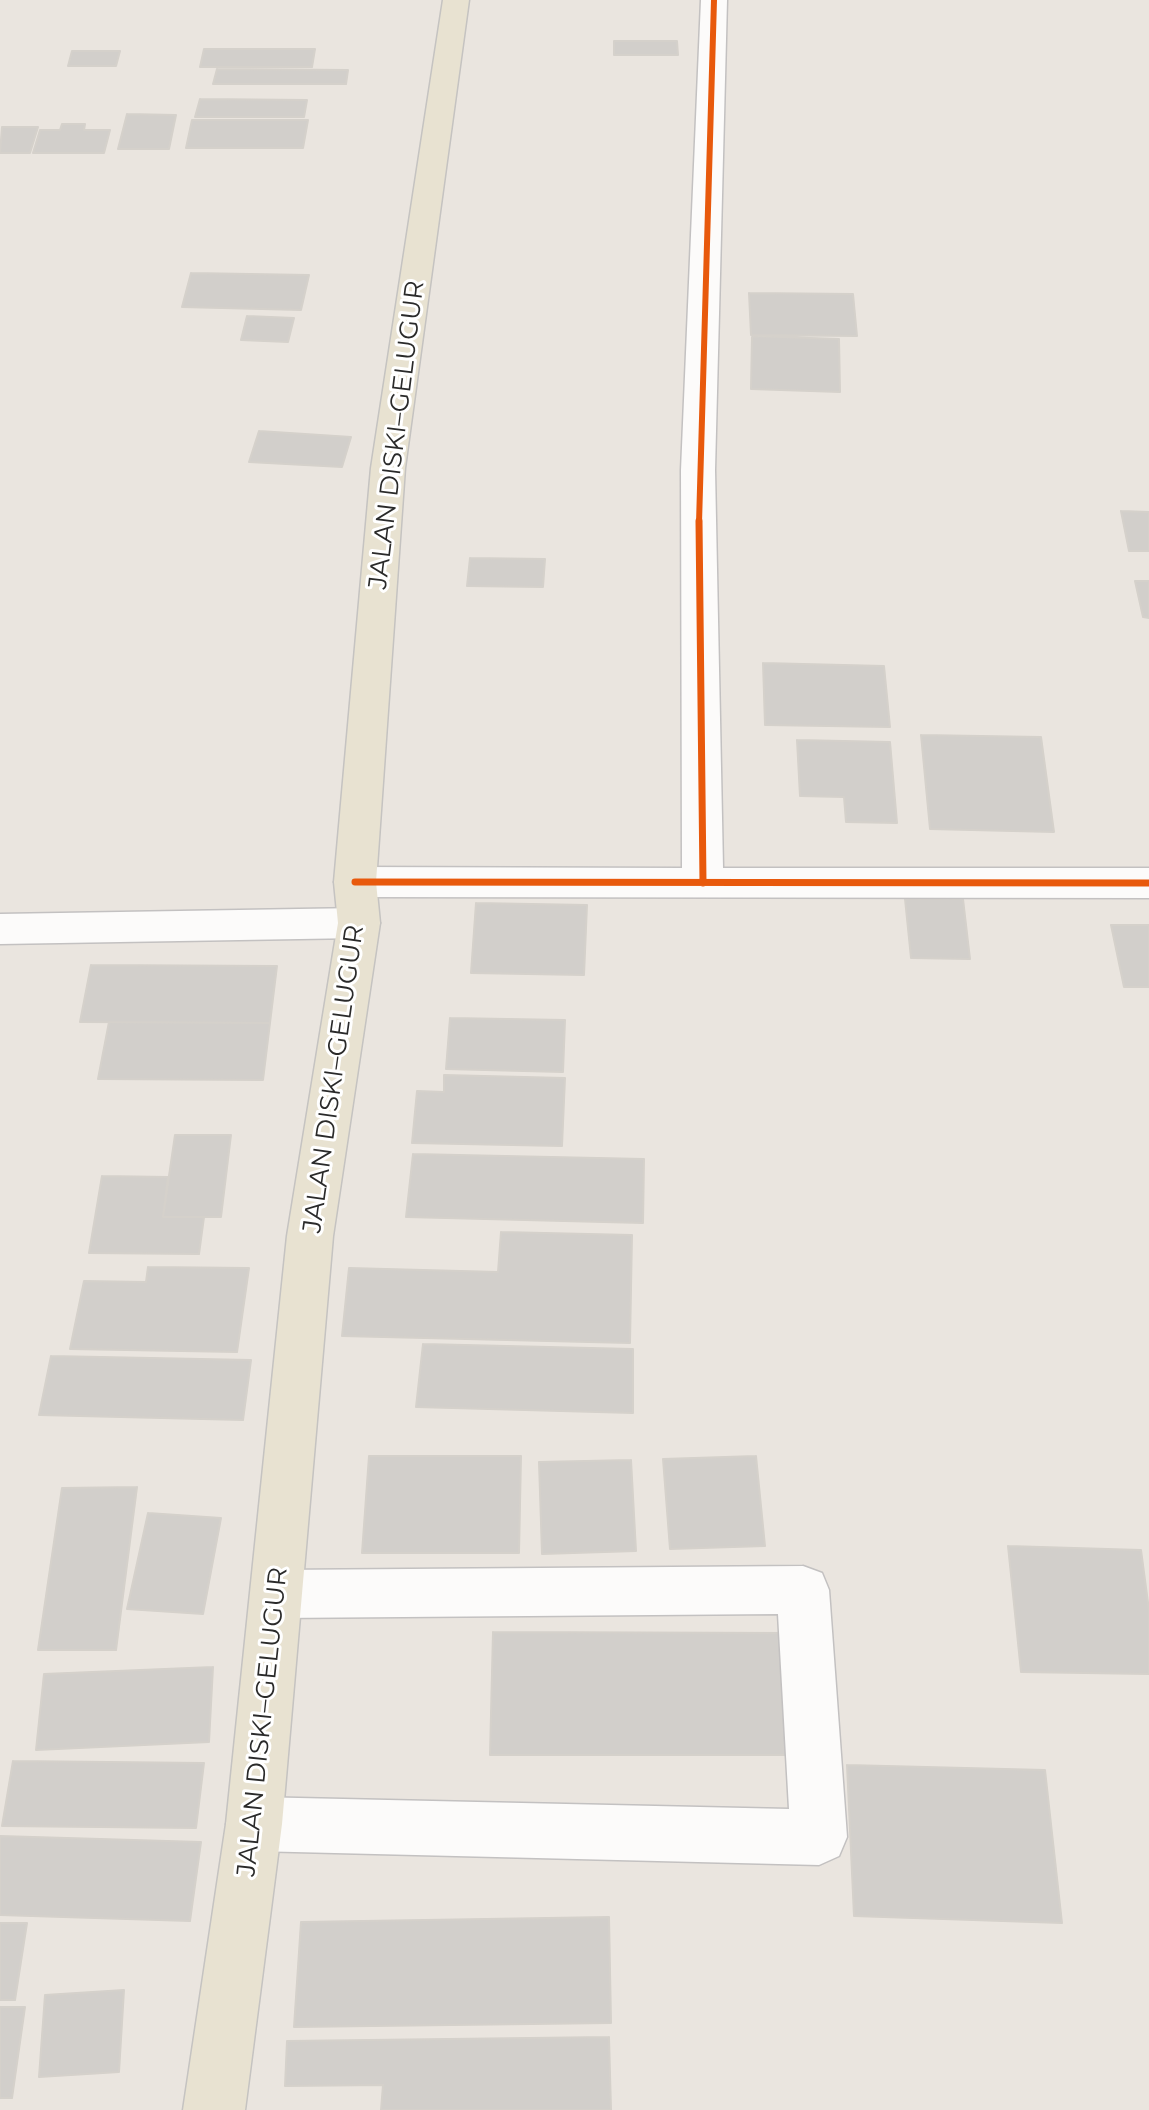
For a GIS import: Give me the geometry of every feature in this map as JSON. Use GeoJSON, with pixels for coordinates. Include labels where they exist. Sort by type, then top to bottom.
{"type":"FeatureCollection","features":[{"type":"Feature","properties":{"kind":"main road","name":"JALAN DISKI–GELUGUR"},"geometry":{"type":"LineString","coordinates":[[214,2110],[254,1824],[310,1236],[357,902],[388,468],[456,0]]}},
{"type":"Feature","properties":{"kind":"street"},"geometry":{"type":"LineString","coordinates":[[703,883],[698,470],[714,0]]}},
{"type":"Feature","properties":{"kind":"street"},"geometry":{"type":"LineString","coordinates":[[0,929],[357,902],[703,883],[1149,883]]}},
{"type":"Feature","properties":{"kind":"street"},"geometry":{"type":"LineString","coordinates":[[254,1824],[819,1837],[803,1590],[278,1594]]}},
{"type":"Feature","properties":{"kind":"building"},"geometry":{"type":"Polygon","coordinates":[[[614,41],[677,41],[678,55],[614,55],[614,41]]]}},
{"type":"Feature","properties":{"kind":"building"},"geometry":{"type":"Polygon","coordinates":[[[204,49],[315,49],[312,67],[200,67],[204,49]]]}},
{"type":"Feature","properties":{"kind":"building"},"geometry":{"type":"Polygon","coordinates":[[[72,51],[120,51],[116,66],[68,66],[72,51]]]}},
{"type":"Feature","properties":{"kind":"building"},"geometry":{"type":"Polygon","coordinates":[[[217,69],[348,70],[346,84],[213,84],[217,69]]]}},
{"type":"Feature","properties":{"kind":"building"},"geometry":{"type":"Polygon","coordinates":[[[200,99],[307,100],[304,117],[195,117],[200,99]]]}},
{"type":"Feature","properties":{"kind":"building"},"geometry":{"type":"Polygon","coordinates":[[[127,114],[176,115],[169,149],[118,149],[127,114]]]}},
{"type":"Feature","properties":{"kind":"building"},"geometry":{"type":"Polygon","coordinates":[[[192,120],[308,120],[303,148],[186,148],[192,120]]]}},
{"type":"Feature","properties":{"kind":"building"},"geometry":{"type":"Polygon","coordinates":[[[62,124],[85,124],[84,130],[110,130],[104,153],[33,153],[40,130],[60,130],[62,124]]]}},
{"type":"Feature","properties":{"kind":"building"},"geometry":{"type":"Polygon","coordinates":[[[2,127],[38,127],[30,153],[0,153],[2,127]]]}},
{"type":"Feature","properties":{"kind":"building"},"geometry":{"type":"Polygon","coordinates":[[[191,273],[309,275],[301,310],[182,307],[191,273]]]}},
{"type":"Feature","properties":{"kind":"building"},"geometry":{"type":"Polygon","coordinates":[[[749,293],[853,294],[857,336],[751,335],[749,293]]]}},
{"type":"Feature","properties":{"kind":"building"},"geometry":{"type":"Polygon","coordinates":[[[247,316],[294,318],[288,342],[241,340],[247,316]]]}},
{"type":"Feature","properties":{"kind":"building"},"geometry":{"type":"Polygon","coordinates":[[[752,336],[839,339],[840,392],[751,389],[752,336]]]}},
{"type":"Feature","properties":{"kind":"building"},"geometry":{"type":"Polygon","coordinates":[[[259,431],[351,437],[342,467],[249,462],[259,431]]]}},
{"type":"Feature","properties":{"kind":"building"},"geometry":{"type":"Polygon","coordinates":[[[1121,511],[1149,512],[1149,551],[1129,551],[1121,511]]]}},
{"type":"Feature","properties":{"kind":"building"},"geometry":{"type":"Polygon","coordinates":[[[470,558],[545,559],[543,587],[467,586],[470,558]]]}},
{"type":"Feature","properties":{"kind":"building"},"geometry":{"type":"Polygon","coordinates":[[[1135,581],[1149,581],[1149,618],[1143,617],[1135,581]]]}},
{"type":"Feature","properties":{"kind":"building"},"geometry":{"type":"Polygon","coordinates":[[[763,663],[884,666],[890,727],[765,725],[763,663]]]}},
{"type":"Feature","properties":{"kind":"building"},"geometry":{"type":"Polygon","coordinates":[[[921,735],[1041,737],[1054,832],[930,829],[921,735]]]}},
{"type":"Feature","properties":{"kind":"building"},"geometry":{"type":"Polygon","coordinates":[[[797,740],[890,742],[897,823],[846,822],[844,797],[800,796],[797,740]]]}},
{"type":"Feature","properties":{"kind":"building"},"geometry":{"type":"Polygon","coordinates":[[[905,899],[963,899],[970,959],[911,958],[905,899]]]}},
{"type":"Feature","properties":{"kind":"building"},"geometry":{"type":"Polygon","coordinates":[[[476,903],[587,905],[584,975],[471,973],[476,903]]]}},
{"type":"Feature","properties":{"kind":"building"},"geometry":{"type":"Polygon","coordinates":[[[1111,925],[1149,925],[1149,987],[1124,987],[1111,925]]]}},
{"type":"Feature","properties":{"kind":"building"},"geometry":{"type":"Polygon","coordinates":[[[91,965],[277,966],[270,1023],[80,1022],[91,965]]]}},
{"type":"Feature","properties":{"kind":"building"},"geometry":{"type":"Polygon","coordinates":[[[450,1018],[565,1020],[563,1072],[446,1069],[450,1018]]]}},
{"type":"Feature","properties":{"kind":"building"},"geometry":{"type":"Polygon","coordinates":[[[109,1022],[270,1023],[263,1080],[98,1079],[109,1022]]]}},
{"type":"Feature","properties":{"kind":"building"},"geometry":{"type":"Polygon","coordinates":[[[444,1075],[565,1078],[562,1146],[412,1143],[417,1091],[444,1092],[444,1075]]]}},
{"type":"Feature","properties":{"kind":"building"},"geometry":{"type":"Polygon","coordinates":[[[175,1135],[231,1135],[221,1217],[163,1217],[175,1135]]]}},
{"type":"Feature","properties":{"kind":"building"},"geometry":{"type":"Polygon","coordinates":[[[413,1154],[644,1159],[643,1223],[406,1217],[413,1154]]]}},
{"type":"Feature","properties":{"kind":"building"},"geometry":{"type":"Polygon","coordinates":[[[102,1176],[168,1177],[163,1217],[204,1217],[199,1254],[89,1253],[102,1176]]]}},
{"type":"Feature","properties":{"kind":"building"},"geometry":{"type":"Polygon","coordinates":[[[501,1232],[632,1235],[630,1343],[342,1336],[349,1268],[498,1272],[501,1232]]]}},
{"type":"Feature","properties":{"kind":"building"},"geometry":{"type":"Polygon","coordinates":[[[148,1267],[249,1268],[237,1352],[70,1349],[84,1281],[146,1282],[148,1267]]]}},
{"type":"Feature","properties":{"kind":"building"},"geometry":{"type":"Polygon","coordinates":[[[423,1344],[633,1349],[633,1413],[416,1407],[423,1344]]]}},
{"type":"Feature","properties":{"kind":"building"},"geometry":{"type":"Polygon","coordinates":[[[51,1356],[251,1360],[243,1420],[39,1415],[51,1356]]]}},
{"type":"Feature","properties":{"kind":"building"},"geometry":{"type":"Polygon","coordinates":[[[369,1456],[521,1456],[519,1553],[362,1553],[369,1456]]]}},
{"type":"Feature","properties":{"kind":"building"},"geometry":{"type":"Polygon","coordinates":[[[756,1456],[765,1546],[670,1549],[663,1459],[756,1456]]]}},
{"type":"Feature","properties":{"kind":"building"},"geometry":{"type":"Polygon","coordinates":[[[631,1460],[636,1551],[542,1554],[539,1462],[631,1460]]]}},
{"type":"Feature","properties":{"kind":"building"},"geometry":{"type":"Polygon","coordinates":[[[137,1487],[116,1650],[38,1650],[62,1488],[137,1487]]]}},
{"type":"Feature","properties":{"kind":"building"},"geometry":{"type":"Polygon","coordinates":[[[148,1513],[221,1518],[203,1614],[127,1609],[148,1513]]]}},
{"type":"Feature","properties":{"kind":"building"},"geometry":{"type":"Polygon","coordinates":[[[1008,1546],[1141,1550],[1149,1610],[1149,1674],[1021,1672],[1008,1546]]]}},
{"type":"Feature","properties":{"kind":"building"},"geometry":{"type":"Polygon","coordinates":[[[493,1632],[790,1633],[798,1755],[490,1755],[493,1632]]]}},
{"type":"Feature","properties":{"kind":"building"},"geometry":{"type":"Polygon","coordinates":[[[213,1667],[209,1742],[36,1750],[44,1674],[213,1667]]]}},
{"type":"Feature","properties":{"kind":"building"},"geometry":{"type":"Polygon","coordinates":[[[13,1761],[204,1763],[196,1828],[2,1826],[13,1761]]]}},
{"type":"Feature","properties":{"kind":"building"},"geometry":{"type":"Polygon","coordinates":[[[847,1765],[1045,1770],[1062,1923],[854,1916],[847,1765]]]}},
{"type":"Feature","properties":{"kind":"building"},"geometry":{"type":"Polygon","coordinates":[[[0,1836],[201,1842],[190,1921],[0,1915],[0,1836]]]}},
{"type":"Feature","properties":{"kind":"building"},"geometry":{"type":"Polygon","coordinates":[[[609,1917],[611,2023],[294,2027],[301,1922],[609,1917]]]}},
{"type":"Feature","properties":{"kind":"building"},"geometry":{"type":"Polygon","coordinates":[[[0,1923],[27,1923],[15,2000],[0,2000],[0,1923]]]}},
{"type":"Feature","properties":{"kind":"building"},"geometry":{"type":"Polygon","coordinates":[[[124,1990],[119,2072],[39,2077],[45,1995],[124,1990]]]}},
{"type":"Feature","properties":{"kind":"building"},"geometry":{"type":"Polygon","coordinates":[[[0,2007],[25,2007],[12,2098],[0,2098],[0,2007]]]}},
{"type":"Feature","properties":{"kind":"building"},"geometry":{"type":"Polygon","coordinates":[[[609,2037],[611,2110],[381,2110],[383,2085],[285,2086],[287,2041],[609,2037]]]}},
{"type":"Feature","properties":{"kind":"cycle path"},"geometry":{"type":"LineString","coordinates":[[703,883],[698,470],[714,0]]}},
{"type":"Feature","properties":{"kind":"cycle path"},"geometry":{"type":"LineString","coordinates":[[355,882],[1149,883]]}}]}
